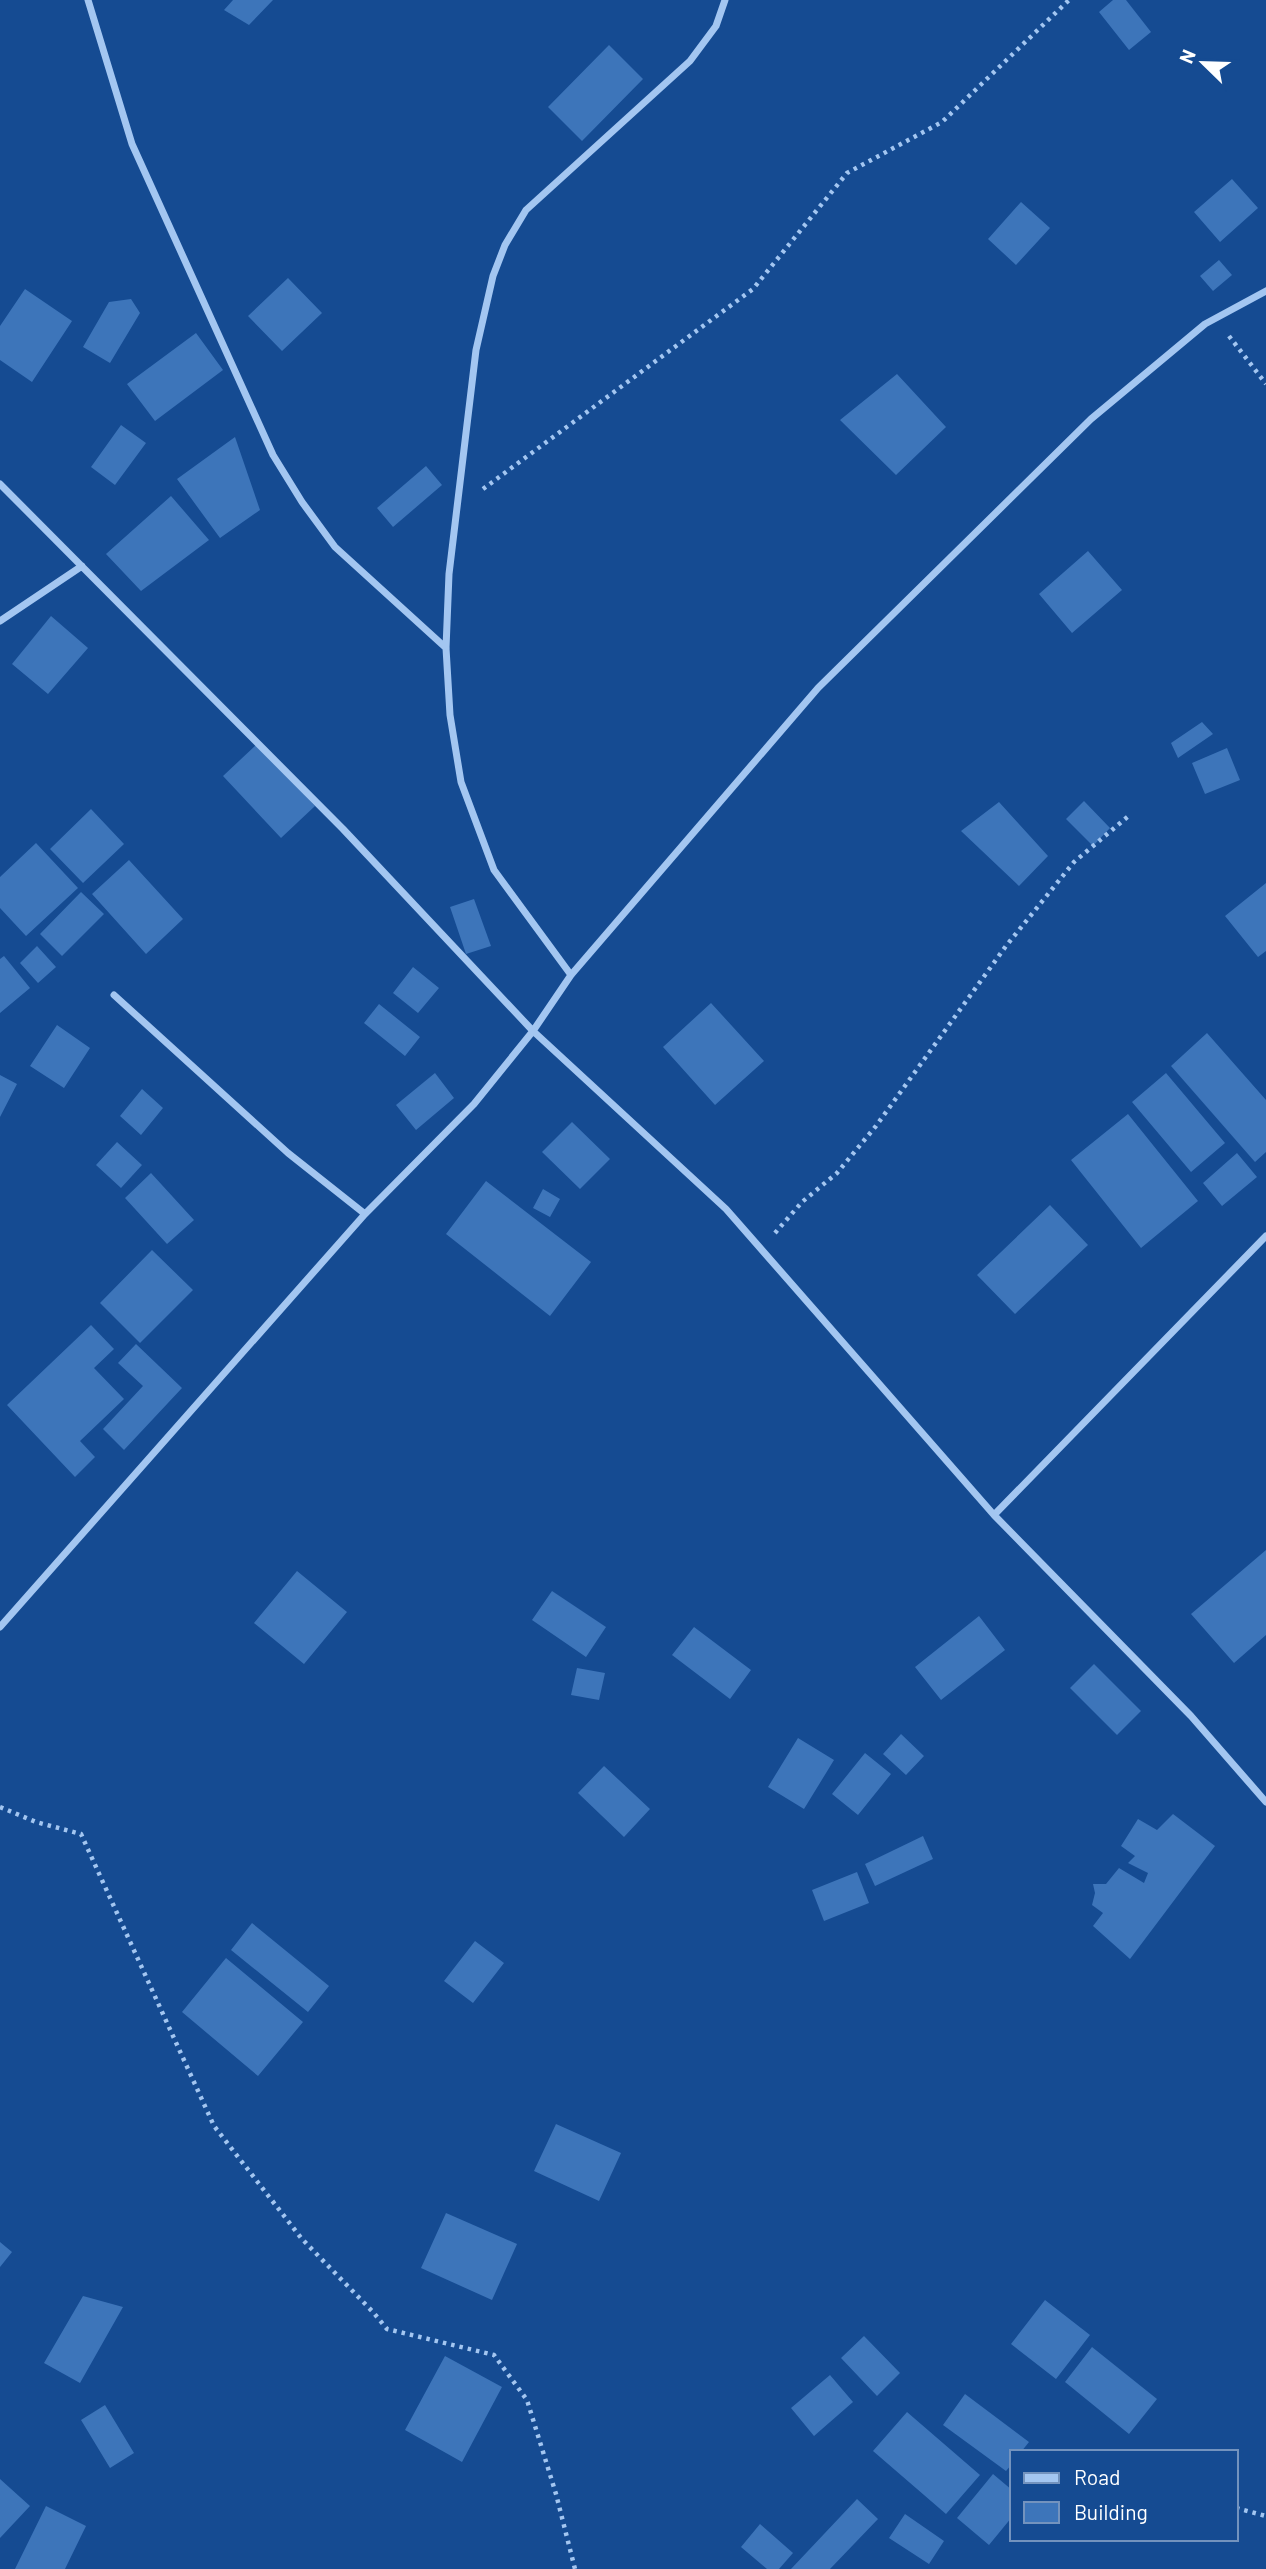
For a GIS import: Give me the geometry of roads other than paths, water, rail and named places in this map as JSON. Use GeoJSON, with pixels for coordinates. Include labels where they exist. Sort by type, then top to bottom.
{"type":"FeatureCollection","features":[{"type":"Feature","properties":{"kind":"street"},"geometry":{"type":"LineString","coordinates":[[88,0],[132,144],[273,455],[302,502],[335,547],[446,648]]}},
{"type":"Feature","properties":{"kind":"street"},"geometry":{"type":"LineString","coordinates":[[571,975],[494,870],[461,782],[450,715],[446,648],[449,574],[476,350],[493,276],[505,245],[526,210],[690,61],[716,26],[725,0]]}},
{"type":"Feature","properties":{"kind":"street"},"geometry":{"type":"LineString","coordinates":[[0,1627],[365,1214],[474,1104],[533,1031],[571,975],[818,688],[1091,419],[1205,324],[1266,291]]}},
{"type":"Feature","properties":{"kind":"street"},"geometry":{"type":"LineString","coordinates":[[0,484],[343,829],[533,1031],[726,1209],[994,1515],[1191,1716],[1266,1802]]}},
{"type":"Feature","properties":{"kind":"street"},"geometry":{"type":"LineString","coordinates":[[0,621],[82,566]]}},
{"type":"Feature","properties":{"kind":"street"},"geometry":{"type":"LineString","coordinates":[[114,995],[288,1153],[365,1214]]}},
{"type":"Feature","properties":{"kind":"street"},"geometry":{"type":"LineString","coordinates":[[994,1515],[1266,1236]]}}]}
